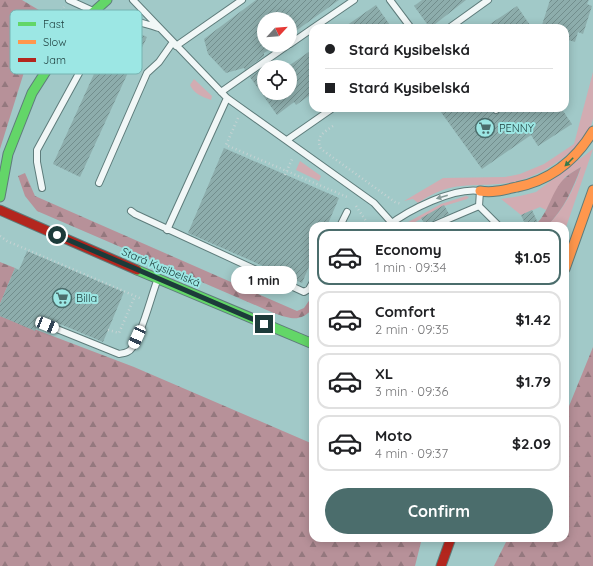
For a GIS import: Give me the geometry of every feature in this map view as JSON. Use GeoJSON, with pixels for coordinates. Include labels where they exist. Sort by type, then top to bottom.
{"type":"FeatureCollection","features":[{"type":"Feature","properties":{"kind":"street"},"geometry":{"type":"LineString","coordinates":[[95,10],[107,0]]}},
{"type":"Feature","properties":{"kind":"street"},"geometry":{"type":"LineString","coordinates":[[0,197],[8,154],[32,93],[44,74]]}},
{"type":"Feature","properties":{"kind":"street"},"geometry":{"type":"LineString","coordinates":[[480,191],[492,193],[531,186],[547,179],[575,156],[593,131]]}},
{"type":"Feature","properties":{"kind":"street"},"geometry":{"type":"LineString","coordinates":[[569,258],[593,190]]}},
{"type":"Feature","properties":{"kind":"street","name":"Stará Kysibelská"},"geometry":{"type":"LineString","coordinates":[[0,210],[157,279],[309,340]]}},
{"type":"Feature","properties":{"kind":"street"},"geometry":{"type":"LineString","coordinates":[[441,566],[450,542]]}},
{"type":"Feature","properties":{"kind":"lane"},"geometry":{"type":"LineString","coordinates":[[69,0],[92,10]]}},
{"type":"Feature","properties":{"kind":"lane"},"geometry":{"type":"LineString","coordinates":[[133,0],[227,98],[374,203],[388,222]]}},
{"type":"Feature","properties":{"kind":"lane"},"geometry":{"type":"LineString","coordinates":[[99,183],[147,73],[159,62],[174,44],[242,0]]}},
{"type":"Feature","properties":{"kind":"lane"},"geometry":{"type":"LineString","coordinates":[[319,24],[354,0]]}},
{"type":"Feature","properties":{"kind":"lane"},"geometry":{"type":"LineString","coordinates":[[390,0],[408,24]]}},
{"type":"Feature","properties":{"kind":"lane"},"geometry":{"type":"LineString","coordinates":[[455,24],[488,0]]}},
{"type":"Feature","properties":{"kind":"lane"},"geometry":{"type":"LineString","coordinates":[[142,23],[160,28]]}},
{"type":"Feature","properties":{"kind":"lane"},"geometry":{"type":"LineString","coordinates":[[297,39],[309,31]]}},
{"type":"Feature","properties":{"kind":"lane"},"geometry":{"type":"LineString","coordinates":[[221,92],[278,52]]}},
{"type":"Feature","properties":{"kind":"lane"},"geometry":{"type":"LineString","coordinates":[[42,188],[37,162],[37,150],[79,74]]}},
{"type":"Feature","properties":{"kind":"lane"},"geometry":{"type":"LineString","coordinates":[[167,230],[227,98]]}},
{"type":"Feature","properties":{"kind":"lane"},"geometry":{"type":"LineString","coordinates":[[287,140],[327,112]]}},
{"type":"Feature","properties":{"kind":"lane"},"geometry":{"type":"LineString","coordinates":[[394,222],[432,200],[471,189],[480,191],[479,206]]}},
{"type":"Feature","properties":{"kind":"lane"},"geometry":{"type":"LineString","coordinates":[[479,206],[496,222]]}},
{"type":"Feature","properties":{"kind":"lane"},"geometry":{"type":"LineString","coordinates":[[441,222],[479,206]]}},
{"type":"Feature","properties":{"kind":"lane"},"geometry":{"type":"LineString","coordinates":[[131,211],[167,230],[304,292],[309,288]]}},
{"type":"Feature","properties":{"kind":"lane"},"geometry":{"type":"LineString","coordinates":[[342,222],[347,212]]}},
{"type":"Feature","properties":{"kind":"lane"},"geometry":{"type":"LineString","coordinates":[[492,218],[492,222]]}},
{"type":"Feature","properties":{"kind":"lane"},"geometry":{"type":"LineString","coordinates":[[47,325],[119,354],[127,353],[132,349],[157,279]]}},
{"type":"Feature","properties":{"kind":"path"},"geometry":{"type":"LineString","coordinates":[[243,109],[226,145],[286,173],[350,199]]}},
{"type":"Feature","properties":{"kind":"path"},"geometry":{"type":"LineString","coordinates":[[333,126],[321,134],[319,139],[321,149],[395,202],[406,203]]}},
{"type":"Feature","properties":{"kind":"path"},"geometry":{"type":"LineString","coordinates":[[286,173],[294,156]]}},
{"type":"Feature","properties":{"kind":"path"},"geometry":{"type":"LineString","coordinates":[[355,204],[366,222]]}},
{"type":"Feature","properties":{"kind":"path"},"geometry":{"type":"LineString","coordinates":[[0,236],[7,241],[149,302]]}},
{"type":"Feature","properties":{"kind":"path"},"geometry":{"type":"LineString","coordinates":[[108,330],[119,333],[135,296]]}},
{"type":"Feature","properties":{"kind":"shaded area"},"geometry":{"type":"Polygon","coordinates":[[[593,72],[593,118],[589,129],[582,140],[560,161],[533,176],[520,181],[452,187],[430,195],[418,203],[413,199],[404,201],[443,178],[505,177],[520,174],[544,164],[574,144],[593,72]]]}},
{"type":"Feature","properties":{"kind":"shaded area"},"geometry":{"type":"Polygon","coordinates":[[[194,79],[212,96],[211,100],[194,91],[190,85],[194,79]]]}},
{"type":"Feature","properties":{"kind":"shaded area"},"geometry":{"type":"Polygon","coordinates":[[[593,149],[568,222],[550,222],[568,199],[581,167],[565,177],[546,210],[540,207],[521,215],[501,199],[536,192],[593,149]]]}},
{"type":"Feature","properties":{"kind":"shaded area"},"geometry":{"type":"Polygon","coordinates":[[[300,161],[321,176],[319,181],[296,170],[300,161]]]}},
{"type":"Feature","properties":{"kind":"shaded area"},"geometry":{"type":"Polygon","coordinates":[[[466,196],[469,197],[467,199],[444,206],[415,222],[408,222],[441,204],[466,196]]]}},
{"type":"Feature","properties":{"kind":"green space"},"geometry":{"type":"Polygon","coordinates":[[[0,0],[22,0],[39,10],[10,10],[10,74],[23,74],[0,149],[0,0]]]}},
{"type":"Feature","properties":{"kind":"green space"},"geometry":{"type":"Polygon","coordinates":[[[581,167],[575,183],[558,213],[550,222],[538,222],[557,188],[569,174],[581,167]]]}},
{"type":"Feature","properties":{"kind":"green space"},"geometry":{"type":"Polygon","coordinates":[[[25,173],[35,196],[297,311],[304,308],[309,301],[309,312],[300,318],[291,318],[276,314],[37,211],[25,196],[18,176],[25,173]]]}},
{"type":"Feature","properties":{"kind":"green space"},"geometry":{"type":"Polygon","coordinates":[[[0,262],[15,268],[0,304],[0,262]]]}},
{"type":"Feature","properties":{"kind":"green space"},"geometry":{"type":"Polygon","coordinates":[[[0,316],[134,367],[309,442],[309,542],[421,542],[415,566],[0,566],[0,316]]]}},
{"type":"Feature","properties":{"kind":"green space"},"geometry":{"type":"Polygon","coordinates":[[[593,347],[593,566],[494,566],[506,542],[569,542],[569,406],[593,347]]]}},
{"type":"Feature","properties":{"kind":"building"},"geometry":{"type":"Polygon","coordinates":[[[256,0],[339,0],[297,30],[297,12],[257,12],[257,52],[265,52],[264,56],[245,70],[244,68],[226,73],[208,54],[204,39],[256,0]]]}},
{"type":"Feature","properties":{"kind":"building"},"geometry":{"type":"Polygon","coordinates":[[[422,0],[466,0],[435,24],[427,24],[414,6],[422,0]]]}},
{"type":"Feature","properties":{"kind":"building"},"geometry":{"type":"Polygon","coordinates":[[[550,0],[589,0],[587,4],[592,6],[583,34],[578,32],[575,42],[569,40],[569,24],[542,24],[550,0]]]}},
{"type":"Feature","properties":{"kind":"building"},"geometry":{"type":"Polygon","coordinates":[[[376,5],[389,24],[349,24],[376,5]]]}},
{"type":"Feature","properties":{"kind":"building"},"geometry":{"type":"Polygon","coordinates":[[[517,6],[529,24],[490,24],[517,6]]]}},
{"type":"Feature","properties":{"kind":"building"},"geometry":{"type":"Polygon","coordinates":[[[142,35],[147,37],[142,48],[142,35]]]}},
{"type":"Feature","properties":{"kind":"building"},"geometry":{"type":"Polygon","coordinates":[[[309,52],[309,96],[296,105],[294,102],[277,115],[266,100],[297,100],[297,60],[309,52]]]}},
{"type":"Feature","properties":{"kind":"building"},"geometry":{"type":"Polygon","coordinates":[[[257,72],[257,87],[250,77],[257,72]]]}},
{"type":"Feature","properties":{"kind":"building"},"geometry":{"type":"Polygon","coordinates":[[[94,74],[127,74],[80,177],[53,164],[94,74]]]}},
{"type":"Feature","properties":{"kind":"building","name":"PENNY"},"geometry":{"type":"Polygon","coordinates":[[[441,112],[492,112],[496,114],[500,112],[564,112],[572,124],[538,146],[531,135],[482,169],[441,112]]]}},
{"type":"Feature","properties":{"kind":"building"},"geometry":{"type":"Polygon","coordinates":[[[224,148],[339,198],[329,222],[309,222],[309,266],[302,283],[188,233],[224,148]]]}},
{"type":"Feature","properties":{"kind":"building"},"geometry":{"type":"Polygon","coordinates":[[[444,205],[449,214],[430,222],[424,222],[421,218],[444,205]]]}},
{"type":"Feature","properties":{"kind":"building"},"geometry":{"type":"Polygon","coordinates":[[[532,210],[538,222],[524,222],[521,215],[532,210]]]}},
{"type":"Feature","properties":{"kind":"building","name":"Billa"},"geometry":{"type":"Polygon","coordinates":[[[27,251],[124,292],[103,342],[41,316],[35,331],[0,316],[0,304],[15,268],[19,270],[27,251]]]}},
{"type":"Feature","properties":{"kind":"traffic: fast"},"geometry":{"type":"LineString","coordinates":[[96,10],[107,0]]}},
{"type":"Feature","properties":{"kind":"traffic: fast"},"geometry":{"type":"LineString","coordinates":[[0,197],[8,154],[32,93],[44,74]]}},
{"type":"Feature","properties":{"kind":"traffic: fast"},"geometry":{"type":"LineString","coordinates":[[137,270],[309,342]]}},
{"type":"Feature","properties":{"kind":"traffic: slow"},"geometry":{"type":"LineString","coordinates":[[480,191],[485,192],[503,190],[541,180],[561,168],[570,160],[586,142],[593,131]]}},
{"type":"Feature","properties":{"kind":"traffic: slow"},"geometry":{"type":"LineString","coordinates":[[569,258],[593,190]]}},
{"type":"Feature","properties":{"kind":"traffic: jam"},"geometry":{"type":"LineString","coordinates":[[0,210],[137,270]]}},
{"type":"Feature","properties":{"kind":"traffic: jam"},"geometry":{"type":"LineString","coordinates":[[441,566],[450,542]]}},
{"type":"Feature","properties":{"kind":"place","name":"PENNY"},"geometry":{"type":"Point","coordinates":[485,128]}},
{"type":"Feature","properties":{"kind":"place","name":"Billa"},"geometry":{"type":"Point","coordinates":[62,298]}},
{"type":"Feature","properties":{"kind":"route"},"geometry":{"type":"LineString","coordinates":[[57,235],[264,324]]}}]}
